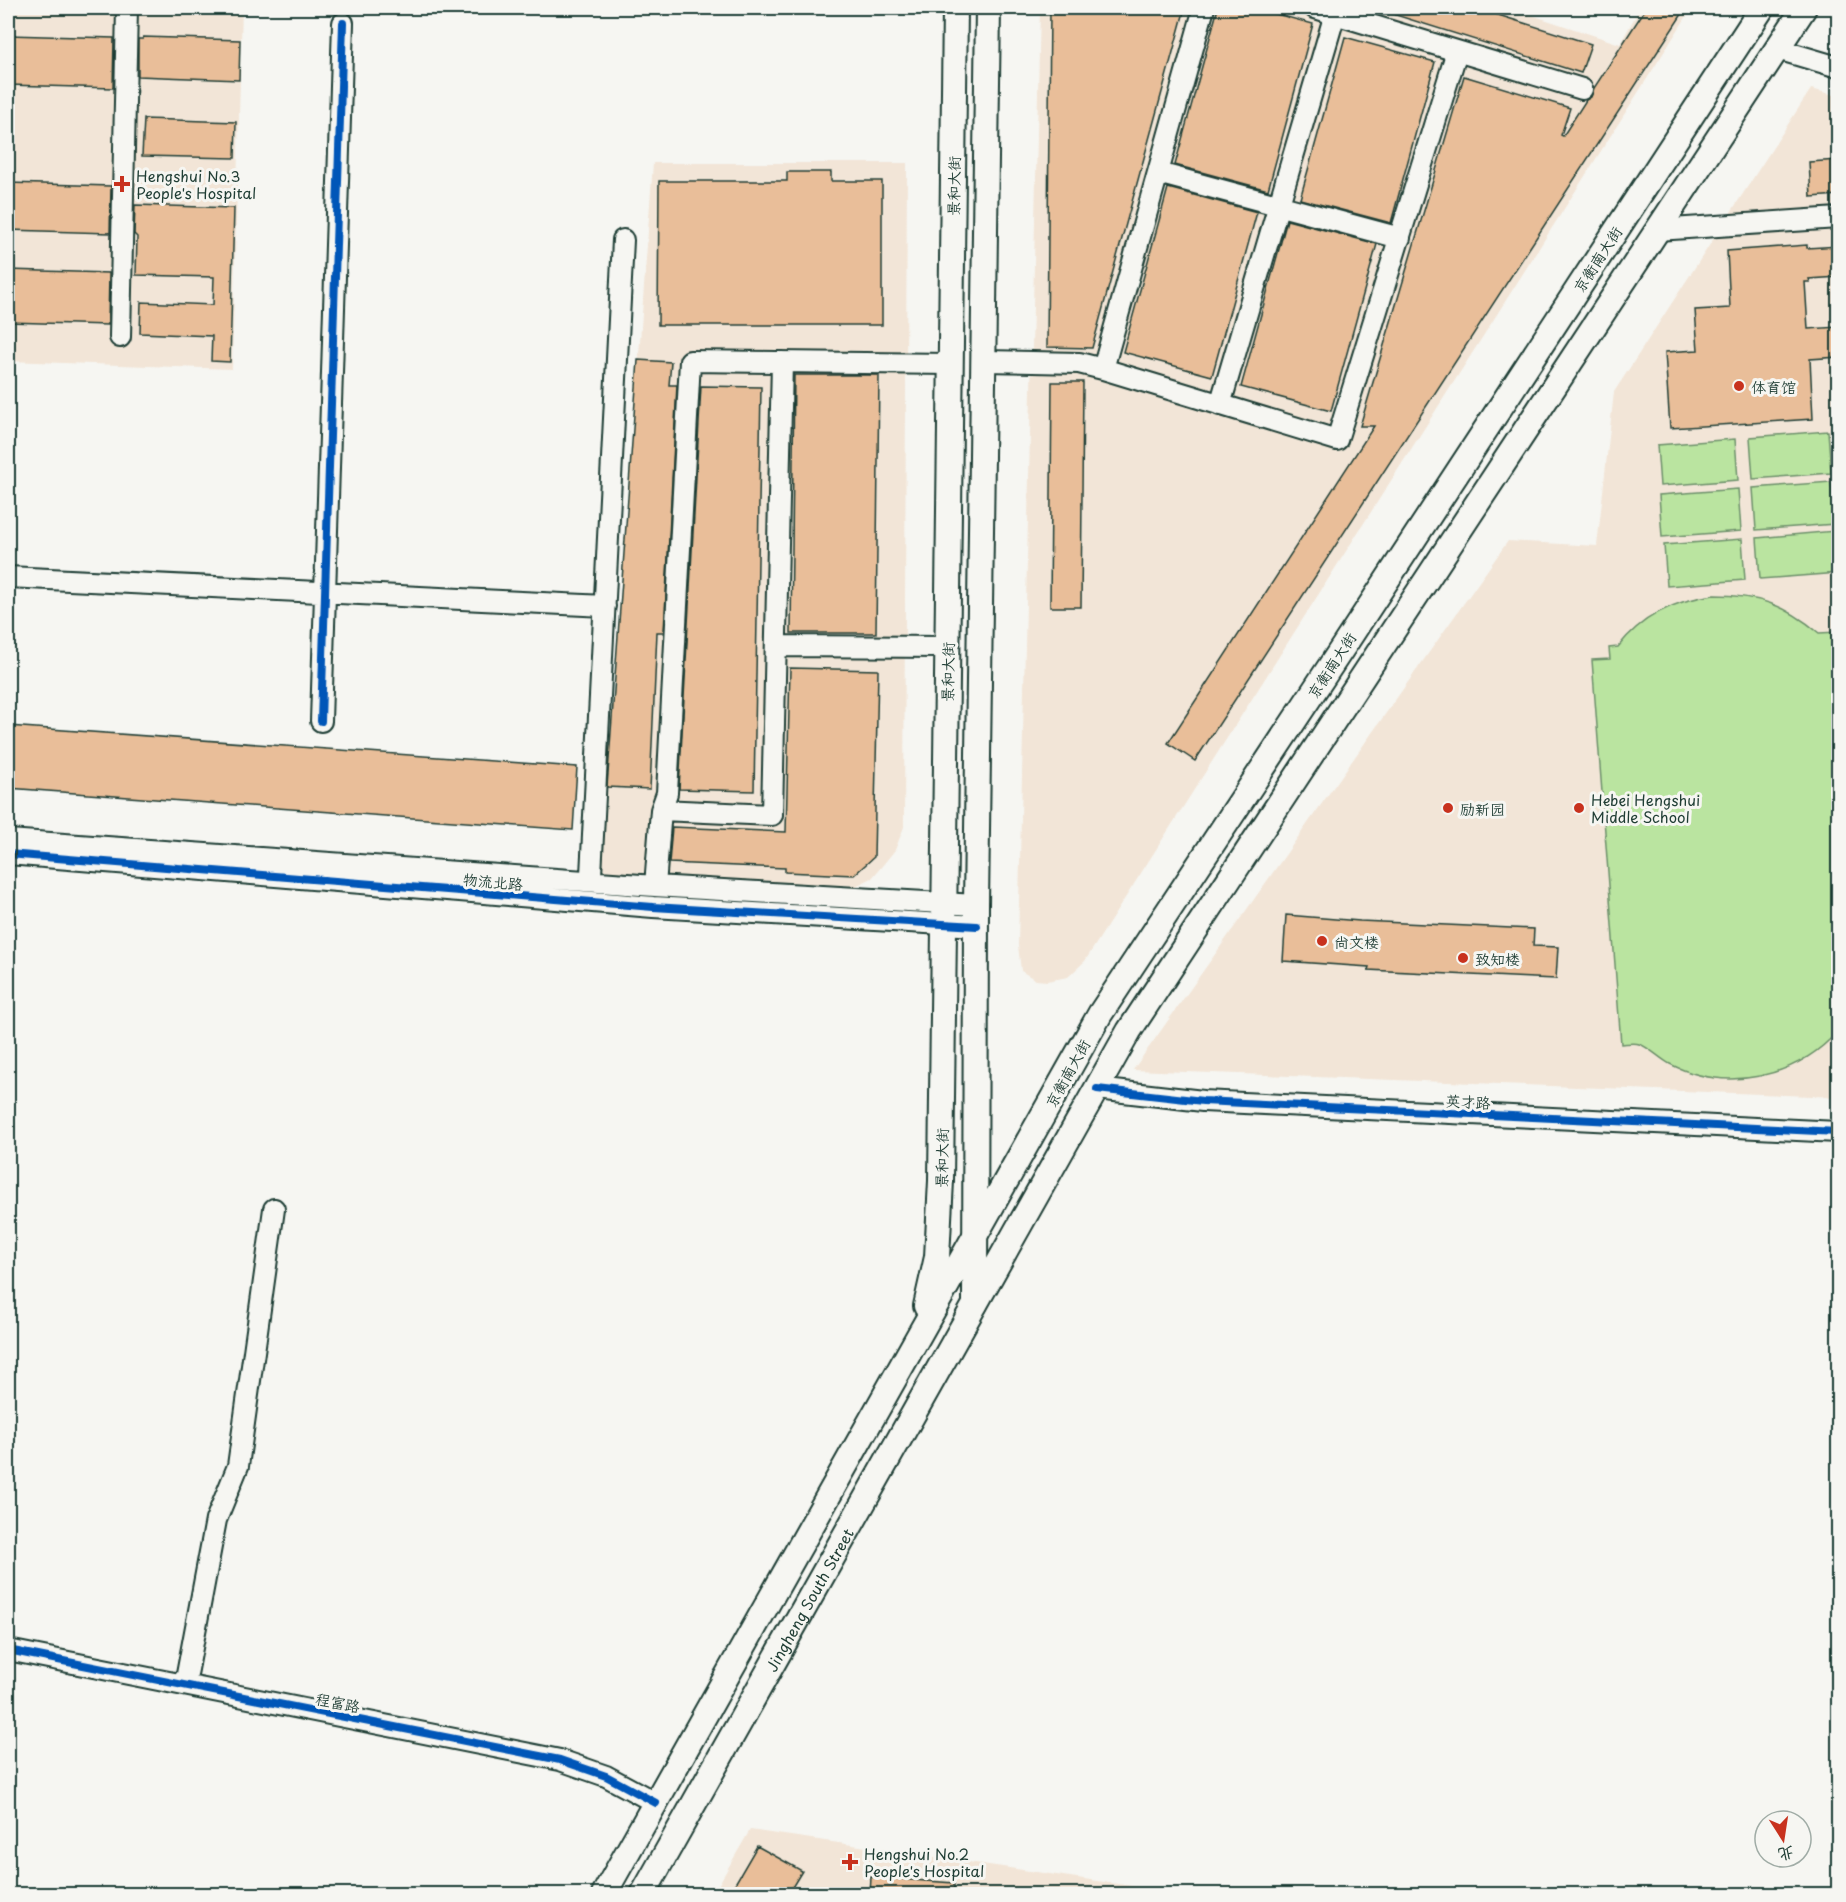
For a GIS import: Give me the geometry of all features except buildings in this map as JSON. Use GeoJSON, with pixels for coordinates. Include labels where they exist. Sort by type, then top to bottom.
{"type":"FeatureCollection","features":[{"type":"Feature","properties":{"kind":"main road","name":"景和大街"},"geometry":{"type":"LineString","coordinates":[[919,1335],[937,1257],[941,1181],[955,8]]}},
{"type":"Feature","properties":{"kind":"main road"},"geometry":{"type":"LineString","coordinates":[[975,1306],[976,915],[988,8]]}},
{"type":"Feature","properties":{"kind":"main road","name":"京衡南大街"},"geometry":{"type":"LineString","coordinates":[[919,1335],[1100,1014],[1762,8]]}},
{"type":"Feature","properties":{"kind":"main road"},"geometry":{"type":"LineString","coordinates":[[975,1306],[1129,1031],[1804,8]]}},
{"type":"Feature","properties":{"kind":"main road","name":"Jingheng South Street"},"geometry":{"type":"LineString","coordinates":[[643,1894],[975,1306]]}},
{"type":"Feature","properties":{"kind":"main road"},"geometry":{"type":"LineString","coordinates":[[604,1894],[919,1335]]}},
{"type":"Feature","properties":{"kind":"street"},"geometry":{"type":"LineString","coordinates":[[120,337],[127,8]]}},
{"type":"Feature","properties":{"kind":"street"},"geometry":{"type":"LineString","coordinates":[[1103,369],[1204,8]]}},
{"type":"Feature","properties":{"kind":"street"},"geometry":{"type":"LineString","coordinates":[[1315,8],[1582,89]]}},
{"type":"Feature","properties":{"kind":"street"},"geometry":{"type":"LineString","coordinates":[[1220,405],[1335,14]]}},
{"type":"Feature","properties":{"kind":"street"},"geometry":{"type":"LineString","coordinates":[[321,721],[344,23]]}},
{"type":"Feature","properties":{"kind":"street"},"geometry":{"type":"LineString","coordinates":[[1777,49],[1839,67]]}},
{"type":"Feature","properties":{"kind":"street"},"geometry":{"type":"LineString","coordinates":[[984,361],[1079,363],[1337,440],[1457,51]]}},
{"type":"Feature","properties":{"kind":"street"},"geometry":{"type":"LineString","coordinates":[[1158,173],[1400,238]]}},
{"type":"Feature","properties":{"kind":"street"},"geometry":{"type":"LineString","coordinates":[[1657,230],[1839,218]]}},
{"type":"Feature","properties":{"kind":"street"},"geometry":{"type":"LineString","coordinates":[[591,875],[623,240]]}},
{"type":"Feature","properties":{"kind":"street"},"geometry":{"type":"LineString","coordinates":[[656,886],[661,810],[667,793],[690,361],[951,363]]}},
{"type":"Feature","properties":{"kind":"street"},"geometry":{"type":"LineString","coordinates":[[661,810],[772,814],[782,362]]}},
{"type":"Feature","properties":{"kind":"street"},"geometry":{"type":"LineString","coordinates":[[8,577],[605,606]]}},
{"type":"Feature","properties":{"kind":"street"},"geometry":{"type":"LineString","coordinates":[[776,646],[947,647]]}},
{"type":"Feature","properties":{"kind":"street","name":"物流北路"},"geometry":{"type":"LineString","coordinates":[[8,840],[656,886],[943,914]]}},
{"type":"Feature","properties":{"kind":"street","name":"物流北路"},"geometry":{"type":"LineString","coordinates":[[8,854],[653,907],[976,915]]}},
{"type":"Feature","properties":{"kind":"street","name":"英才路"},"geometry":{"type":"LineString","coordinates":[[1097,1089],[1203,1101],[1839,1132]]}},
{"type":"Feature","properties":{"kind":"street"},"geometry":{"type":"LineString","coordinates":[[185,1685],[216,1520],[238,1466],[274,1209]]}},
{"type":"Feature","properties":{"kind":"street","name":"程富路"},"geometry":{"type":"LineString","coordinates":[[8,1650],[560,1760],[606,1776],[656,1803]]}},
{"type":"Feature","properties":{"kind":"shaded area","name":"Hengshui No.3 People's Hospital"},"geometry":{"type":"Polygon","coordinates":[[[8,8],[242,8],[232,369],[8,361],[8,8]]]}},
{"type":"Feature","properties":{"kind":"shaded area"},"geometry":{"type":"Polygon","coordinates":[[[1040,8],[1510,8],[1620,44],[1640,8],[1692,8],[1085,961],[1068,977],[1047,981],[1036,980],[1021,971],[1018,945],[1040,8]]]}},
{"type":"Feature","properties":{"kind":"shaded area","name":"Hebei Hengshui Middle School"},"geometry":{"type":"Polygon","coordinates":[[[1811,89],[1838,96],[1838,1097],[1133,1070],[1508,541],[1597,546],[1614,392],[1811,89]]]}},
{"type":"Feature","properties":{"kind":"shaded area"},"geometry":{"type":"Polygon","coordinates":[[[653,163],[907,163],[904,827],[895,850],[882,866],[872,878],[856,886],[601,876],[653,163]]]}},
{"type":"Feature","properties":{"kind":"shaded area","name":"Hengshui No.2 People's Hospital"},"geometry":{"type":"Polygon","coordinates":[[[750,1830],[1186,1894],[713,1894],[750,1830]]]}},
{"type":"Feature","properties":{"kind":"green space"},"geometry":{"type":"Polygon","coordinates":[[[1828,431],[1831,473],[1753,479],[1750,437],[1828,431]]]}},
{"type":"Feature","properties":{"kind":"green space"},"geometry":{"type":"Polygon","coordinates":[[[1735,439],[1738,480],[1660,486],[1657,445],[1735,439]]]}},
{"type":"Feature","properties":{"kind":"green space"},"geometry":{"type":"Polygon","coordinates":[[[1831,482],[1835,524],[1756,530],[1753,488],[1831,482]]]}},
{"type":"Feature","properties":{"kind":"green space"},"geometry":{"type":"Polygon","coordinates":[[[1738,489],[1741,531],[1662,537],[1659,495],[1738,489]]]}},
{"type":"Feature","properties":{"kind":"green space"},"geometry":{"type":"Polygon","coordinates":[[[1835,531],[1838,573],[1760,579],[1757,538],[1835,531]]]}},
{"type":"Feature","properties":{"kind":"green space"},"geometry":{"type":"Polygon","coordinates":[[[1742,539],[1745,580],[1667,586],[1664,545],[1742,539]]]}},
{"type":"Feature","properties":{"kind":"green space"},"geometry":{"type":"Polygon","coordinates":[[[1714,595],[1730,595],[1758,600],[1795,615],[1819,633],[1838,632],[1838,1031],[1802,1060],[1781,1070],[1737,1079],[1714,1078],[1692,1073],[1670,1064],[1643,1046],[1635,1043],[1621,1044],[1592,660],[1610,659],[1609,648],[1618,647],[1638,626],[1661,611],[1686,601],[1714,595]]]}},
{"type":"Feature","properties":{"kind":"cycle path"},"geometry":{"type":"LineString","coordinates":[[321,721],[343,23]]}},
{"type":"Feature","properties":{"kind":"cycle path"},"geometry":{"type":"LineString","coordinates":[[8,854],[653,907],[977,926]]}},
{"type":"Feature","properties":{"kind":"cycle path"},"geometry":{"type":"LineString","coordinates":[[1097,1089],[1203,1101],[1838,1132]]}},
{"type":"Feature","properties":{"kind":"cycle path"},"geometry":{"type":"LineString","coordinates":[[8,1650],[560,1760],[606,1776],[656,1803]]}},
{"type":"Feature","properties":{"kind":"place","name":"Hengshui No.3 People's Hospital"},"geometry":{"type":"Point","coordinates":[122,184]}},
{"type":"Feature","properties":{"kind":"place","name":"体育馆"},"geometry":{"type":"Point","coordinates":[1739,386]}},
{"type":"Feature","properties":{"kind":"place","name":"励新园"},"geometry":{"type":"Point","coordinates":[1448,808]}},
{"type":"Feature","properties":{"kind":"place","name":"Hebei Hengshui Middle School"},"geometry":{"type":"Point","coordinates":[1579,808]}},
{"type":"Feature","properties":{"kind":"place","name":"尚文楼"},"geometry":{"type":"Point","coordinates":[1322,941]}},
{"type":"Feature","properties":{"kind":"place","name":"致知楼"},"geometry":{"type":"Point","coordinates":[1463,958]}},
{"type":"Feature","properties":{"kind":"place","name":"Hengshui No.2 People's Hospital"},"geometry":{"type":"Point","coordinates":[850,1862]}}]}
